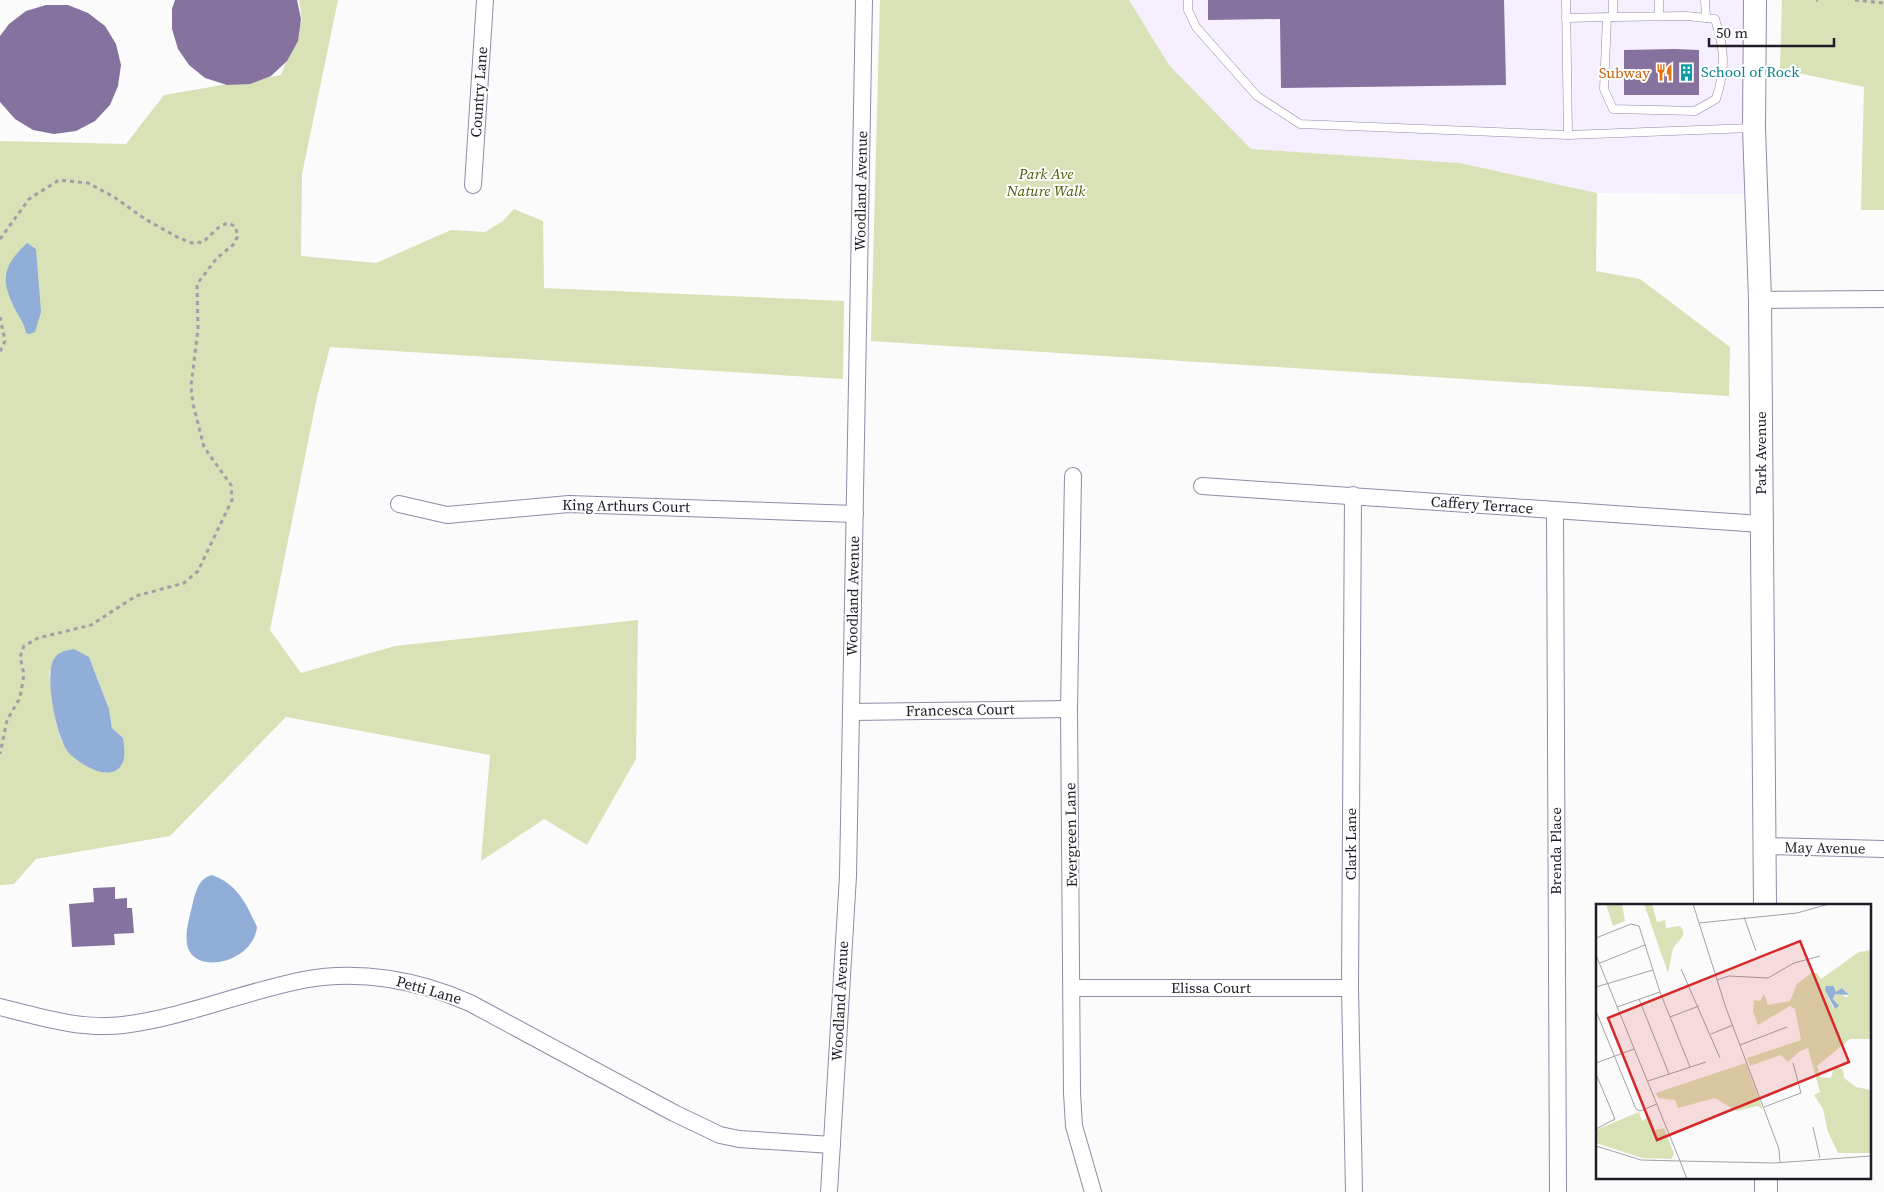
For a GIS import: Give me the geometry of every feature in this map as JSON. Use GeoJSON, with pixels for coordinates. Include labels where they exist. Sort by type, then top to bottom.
{"type":"FeatureCollection","features":[{"type":"Feature","properties":{"kind":"main road","name":"Park Avenue"},"geometry":{"type":"LineString","coordinates":[[1755,0],[1754,128],[1760,300],[1765,904]]}},
{"type":"Feature","properties":{"kind":"street","name":"Country Lane"},"geometry":{"type":"LineString","coordinates":[[473,185],[485,0]]}},
{"type":"Feature","properties":{"kind":"street","name":"Woodland Avenue"},"geometry":{"type":"LineString","coordinates":[[829,1192],[848,876],[864,0]]}},
{"type":"Feature","properties":{"kind":"street"},"geometry":{"type":"LineString","coordinates":[[1760,300],[1884,299]]}},
{"type":"Feature","properties":{"kind":"street","name":"Evergreen Lane"},"geometry":{"type":"LineString","coordinates":[[1073,476],[1069,709],[1073,988],[1072,1093],[1074,1126],[1093,1192]]}},
{"type":"Feature","properties":{"kind":"street","name":"Caffery Terrace"},"geometry":{"type":"LineString","coordinates":[[1202,486],[1761,524]]}},
{"type":"Feature","properties":{"kind":"street","name":"Clark Lane"},"geometry":{"type":"LineString","coordinates":[[1353,495],[1350,988],[1354,1192]]}},
{"type":"Feature","properties":{"kind":"street","name":"King Arthurs Court"},"geometry":{"type":"LineString","coordinates":[[399,504],[447,514],[569,504],[855,514]]}},
{"type":"Feature","properties":{"kind":"street","name":"Brenda Place"},"geometry":{"type":"LineString","coordinates":[[1555,511],[1558,1192]]}},
{"type":"Feature","properties":{"kind":"street","name":"Francesca Court"},"geometry":{"type":"LineString","coordinates":[[851,712],[1069,709]]}},
{"type":"Feature","properties":{"kind":"street","name":"May Avenue"},"geometry":{"type":"LineString","coordinates":[[1765,846],[1884,849]]}},
{"type":"Feature","properties":{"kind":"street","name":"Petti Lane"},"geometry":{"type":"LineString","coordinates":[[0,1007],[69,1024],[122,1025],[159,1018],[303,980],[332,976],[394,979],[445,992],[470,1002],[674,1113],[720,1135],[739,1139],[832,1145]]}},
{"type":"Feature","properties":{"kind":"street","name":"Elissa Court"},"geometry":{"type":"LineString","coordinates":[[1073,988],[1350,988]]}},
{"type":"Feature","properties":{"kind":"lane"},"geometry":{"type":"LineString","coordinates":[[1188,0],[1188,10],[1196,27],[1257,96],[1300,124],[1568,135],[1754,128]]}},
{"type":"Feature","properties":{"kind":"lane"},"geometry":{"type":"LineString","coordinates":[[1566,0],[1568,135]]}},
{"type":"Feature","properties":{"kind":"lane"},"geometry":{"type":"LineString","coordinates":[[1566,18],[1610,17],[1659,16],[1715,19],[1724,46],[1723,78],[1716,99],[1695,111],[1613,108],[1604,89],[1610,17],[1613,0]]}},
{"type":"Feature","properties":{"kind":"lane"},"geometry":{"type":"LineString","coordinates":[[1659,0],[1659,16]]}},
{"type":"Feature","properties":{"kind":"lane"},"geometry":{"type":"LineString","coordinates":[[1705,0],[1706,18]]}},
{"type":"Feature","properties":{"kind":"path"},"geometry":{"type":"LineString","coordinates":[[1855,0],[1884,3]]}},
{"type":"Feature","properties":{"kind":"path"},"geometry":{"type":"LineString","coordinates":[[0,239],[29,199],[59,180],[88,183],[114,197],[145,220],[192,243],[203,242],[218,228],[227,223],[235,226],[238,236],[233,245],[217,258],[197,284],[198,329],[191,386],[204,447],[231,485],[232,500],[198,571],[184,583],[136,596],[91,625],[38,638],[24,646],[20,657],[24,674],[20,698],[7,720],[0,754]]}},
{"type":"Feature","properties":{"kind":"path"},"geometry":{"type":"LineString","coordinates":[[0,317],[5,341],[0,352]]}},
{"type":"Feature","properties":{"kind":"shaded area"},"geometry":{"type":"Polygon","coordinates":[[[1129,0],[1755,0],[1756,194],[1597,193],[1460,163],[1251,149],[1169,65],[1129,0]]]}},
{"type":"Feature","properties":{"kind":"green space"},"geometry":{"type":"Polygon","coordinates":[[[299,0],[338,0],[302,174],[301,256],[376,263],[451,230],[485,232],[503,221],[514,209],[543,221],[544,288],[844,301],[843,379],[330,347],[317,397],[270,630],[301,673],[395,646],[638,620],[636,759],[587,845],[544,819],[481,861],[490,755],[286,717],[170,836],[36,859],[14,884],[0,885],[0,141],[126,144],[164,95],[281,75],[302,20],[299,0]],[[89,657],[49,671],[56,723],[62,742],[123,738],[112,728],[109,709],[89,657]]]}},
{"type":"Feature","properties":{"kind":"green space","name":"Park Ave Nature Walk"},"geometry":{"type":"Polygon","coordinates":[[[880,0],[1129,0],[1169,65],[1251,149],[1460,163],[1597,193],[1596,271],[1640,279],[1730,347],[1729,396],[871,341],[880,0]]]}},
{"type":"Feature","properties":{"kind":"green space"},"geometry":{"type":"Polygon","coordinates":[[[1782,0],[1884,0],[1884,210],[1861,210],[1864,87],[1780,69],[1782,0]]]}},
{"type":"Feature","properties":{"kind":"water"},"geometry":{"type":"Polygon","coordinates":[[[27,243],[36,249],[41,312],[35,332],[29,334],[26,333],[7,291],[6,282],[6,274],[12,259],[27,243]]]}},
{"type":"Feature","properties":{"kind":"water"},"geometry":{"type":"Polygon","coordinates":[[[74,649],[89,657],[109,709],[112,728],[123,738],[124,758],[122,764],[117,770],[111,772],[103,772],[88,767],[70,754],[65,747],[56,722],[51,692],[51,667],[58,654],[74,649]]]}},
{"type":"Feature","properties":{"kind":"water"},"geometry":{"type":"Polygon","coordinates":[[[212,875],[228,884],[240,895],[257,927],[253,940],[245,950],[234,957],[210,962],[199,960],[191,954],[187,944],[187,934],[197,889],[204,879],[212,875]]]}},
{"type":"Feature","properties":{"kind":"building"},"geometry":{"type":"Polygon","coordinates":[[[175,0],[297,0],[301,19],[298,41],[287,61],[271,76],[250,84],[227,85],[205,78],[189,65],[178,49],[172,29],[172,9],[175,0]]]}},
{"type":"Feature","properties":{"kind":"building"},"geometry":{"type":"Polygon","coordinates":[[[1208,0],[1504,0],[1506,85],[1281,88],[1280,19],[1208,20],[1208,0]]]}},
{"type":"Feature","properties":{"kind":"building"},"geometry":{"type":"Polygon","coordinates":[[[46,5],[68,5],[88,13],[105,26],[116,44],[121,65],[118,86],[110,105],[95,121],[76,131],[54,134],[33,130],[15,119],[0,102],[0,36],[9,24],[26,11],[46,5]]]}},
{"type":"Feature","properties":{"kind":"building"},"geometry":{"type":"Polygon","coordinates":[[[1624,50],[1699,50],[1699,95],[1624,95],[1624,50]]]}},
{"type":"Feature","properties":{"kind":"building"},"geometry":{"type":"Polygon","coordinates":[[[115,887],[115,899],[127,898],[127,908],[132,908],[134,933],[114,934],[115,945],[72,947],[69,904],[94,902],[93,888],[115,887]]]}},
{"type":"Feature","properties":{"kind":"place","name":"School of Rock"},"geometry":{"type":"Point","coordinates":[1687,72]}},
{"type":"Feature","properties":{"kind":"place","name":"Subway"},"geometry":{"type":"Point","coordinates":[1664,73]}}]}
